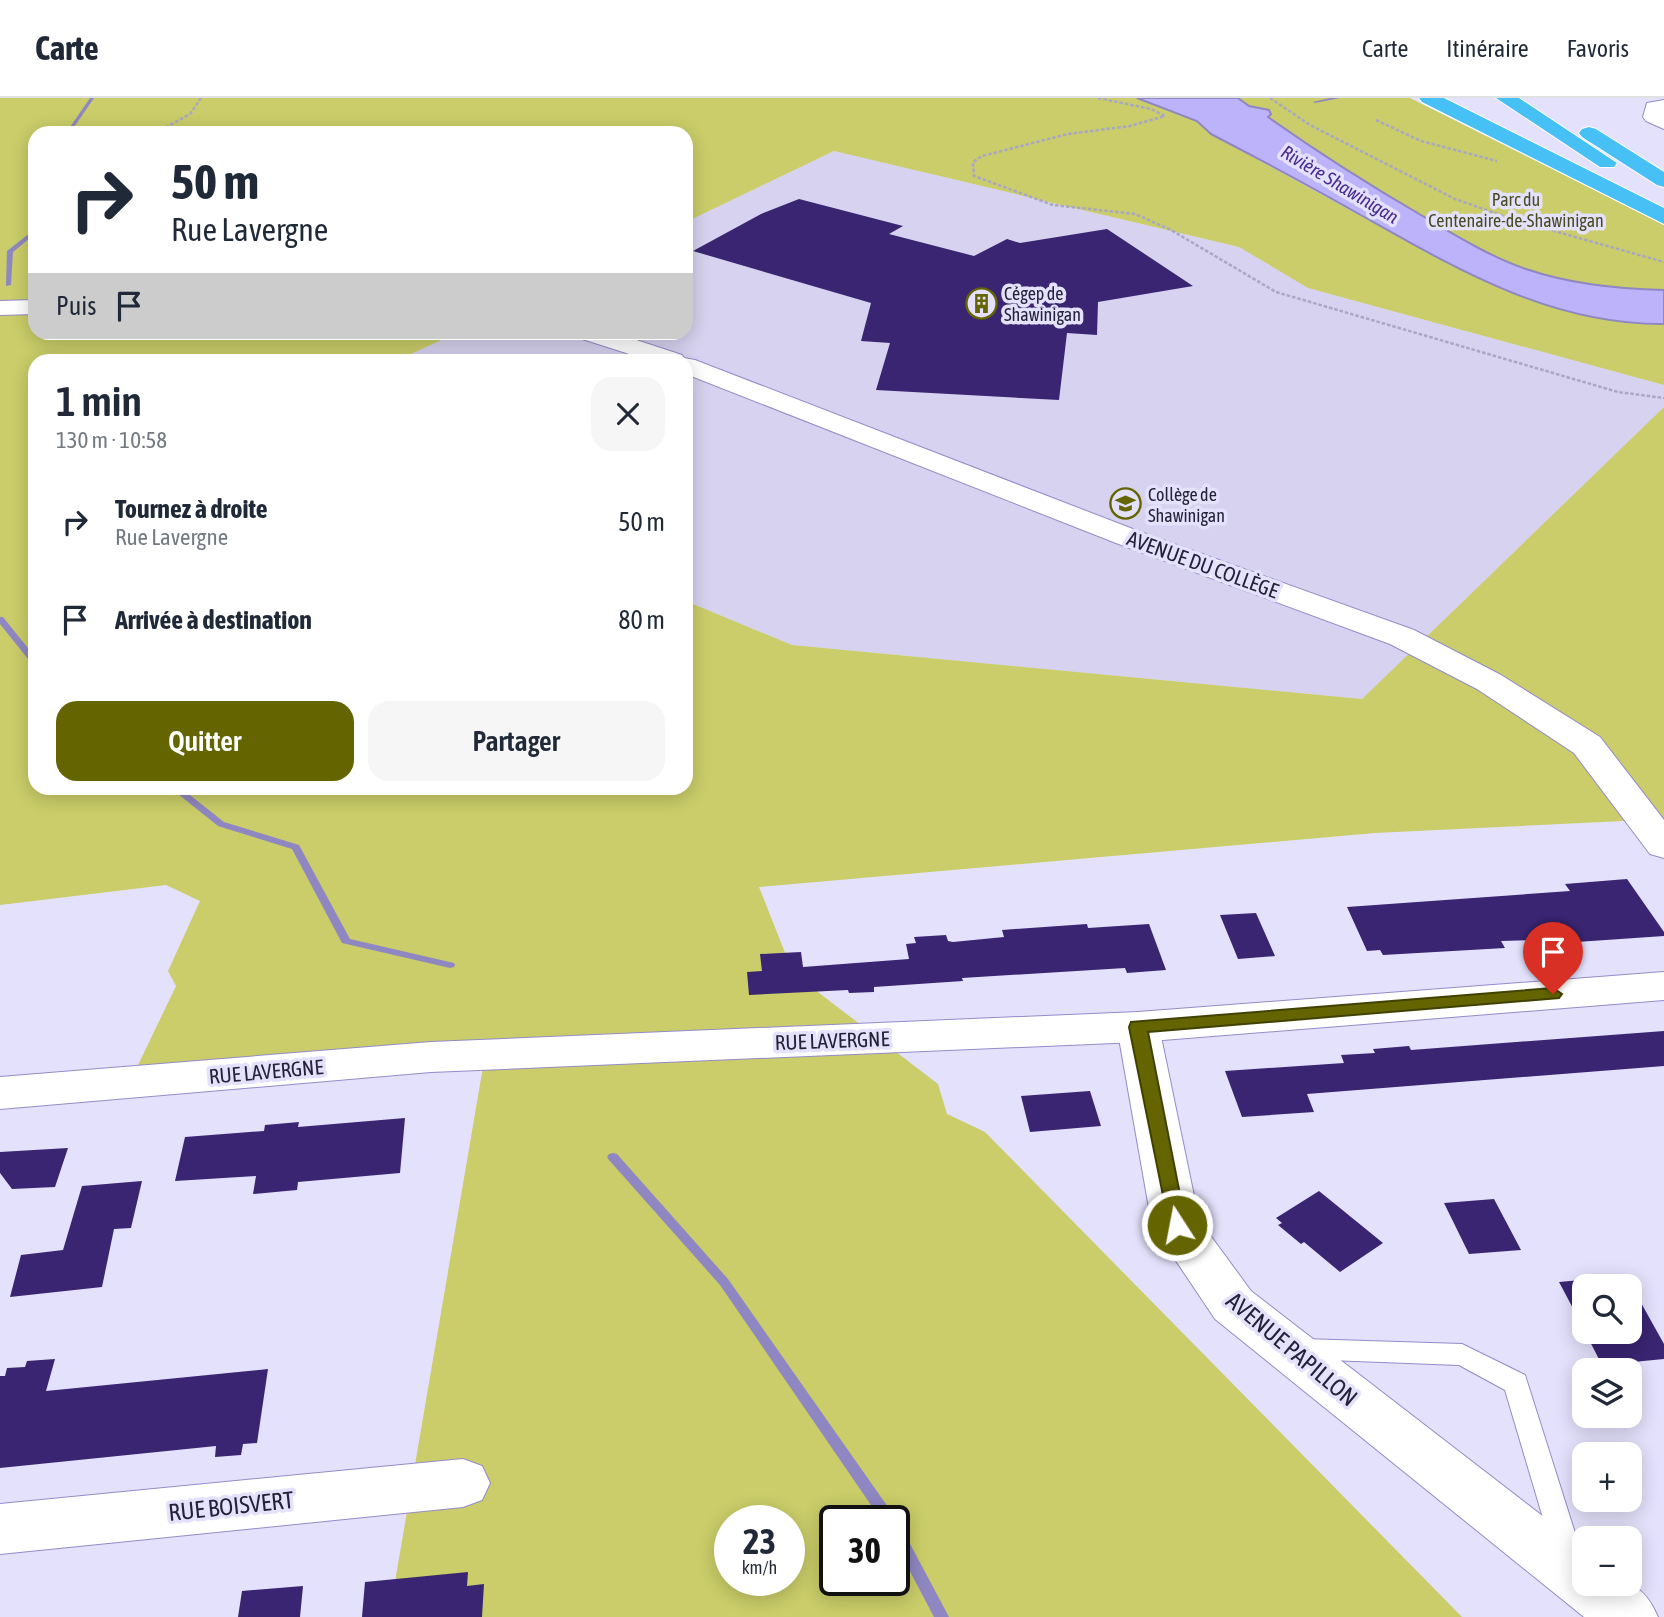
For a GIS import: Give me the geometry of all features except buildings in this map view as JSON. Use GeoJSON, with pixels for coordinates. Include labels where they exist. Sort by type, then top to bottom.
{"type":"FeatureCollection","features":[{"type":"Feature","properties":{"kind":"highway"},"geometry":{"type":"LineString","coordinates":[[1429,98],[1664,217]]}},
{"type":"Feature","properties":{"kind":"highway"},"geometry":{"type":"LineString","coordinates":[[1506,98],[1664,199]]}},
{"type":"Feature","properties":{"kind":"highway"},"geometry":{"type":"LineString","coordinates":[[1532,98],[1664,181]]}},
{"type":"Feature","properties":{"kind":"highway"},"geometry":{"type":"LineString","coordinates":[[1571,114],[1624,155]]}},
{"type":"Feature","properties":{"kind":"street"},"geometry":{"type":"LineString","coordinates":[[1664,106],[1654,107],[1653,117],[1664,123]]}},
{"type":"Feature","properties":{"kind":"street"},"geometry":{"type":"LineString","coordinates":[[0,308],[28,307]]}},
{"type":"Feature","properties":{"kind":"street"},"geometry":{"type":"LineString","coordinates":[[611,340],[654,354]]}},
{"type":"Feature","properties":{"kind":"street","name":"AVENUE DU COLLÈGE"},"geometry":{"type":"LineString","coordinates":[[693,368],[1127,537],[1402,636],[1489,682],[1587,745],[1664,846]]}},
{"type":"Feature","properties":{"kind":"street","name":"RUE LAVERGNE"},"geometry":{"type":"LineString","coordinates":[[0,1093],[431,1057],[1138,1027],[1664,986]]}},
{"type":"Feature","properties":{"kind":"street","name":"AVENUE PAPILLON"},"geometry":{"type":"LineString","coordinates":[[1138,1027],[1177,1225],[1233,1305],[1572,1573]]}},
{"type":"Feature","properties":{"kind":"street","name":"RUE BOISVERT"},"geometry":{"type":"LineString","coordinates":[[0,1529],[463,1483]]}},
{"type":"Feature","properties":{"kind":"street","name":"AVENUE PAPILLON"},"geometry":{"type":"LineString","coordinates":[[1602,1596],[1629,1617]]}},
{"type":"Feature","properties":{"kind":"lane"},"geometry":{"type":"LineString","coordinates":[[1288,1349],[1462,1355],[1516,1383],[1572,1553]]}},
{"type":"Feature","properties":{"kind":"path"},"geometry":{"type":"LineString","coordinates":[[169,126],[190,114],[201,98]]}},
{"type":"Feature","properties":{"kind":"path"},"geometry":{"type":"LineString","coordinates":[[1098,98],[1151,109],[1165,116],[1156,121],[1124,128],[1068,134],[982,156],[973,162],[974,176],[985,183],[1049,205],[1136,214],[1172,232],[1248,280],[1276,292],[1618,392],[1664,398]]}},
{"type":"Feature","properties":{"kind":"path"},"geometry":{"type":"LineString","coordinates":[[1270,98],[1310,125],[1445,195],[1515,220],[1664,261]]}},
{"type":"Feature","properties":{"kind":"path"},"geometry":{"type":"LineString","coordinates":[[1376,120],[1421,141],[1498,161]]}},
{"type":"Feature","properties":{"kind":"shaded area","name":"Collège de Shawinigan"},"geometry":{"type":"Polygon","coordinates":[[[834,151],[1239,247],[1308,288],[1664,385],[1664,407],[1362,699],[792,645],[693,604],[693,354],[411,354],[442,340],[693,340],[693,219],[834,151]]]}},
{"type":"Feature","properties":{"kind":"green space"},"geometry":{"type":"Polygon","coordinates":[[[0,98],[1137,98],[1197,121],[1211,134],[1452,266],[1641,324],[1664,324],[1664,385],[1308,288],[1239,247],[834,151],[693,219],[693,126],[28,126],[28,340],[442,340],[411,354],[28,354],[28,795],[693,795],[693,604],[792,645],[1362,699],[1664,407],[1664,819],[1375,833],[759,887],[793,973],[938,1084],[947,1114],[985,1132],[1462,1617],[389,1617],[484,1061],[127,1088],[176,986],[168,971],[200,901],[166,885],[0,905],[0,98]]]}},
{"type":"Feature","properties":{"kind":"green space","name":"Parc du Centenaire-de-Shawinigan"},"geometry":{"type":"Polygon","coordinates":[[[1238,98],[1410,98],[1664,225],[1664,290],[1578,282],[1545,275],[1502,260],[1428,220],[1347,170],[1267,116],[1269,110],[1249,106],[1238,98]]]}},
{"type":"Feature","properties":{"kind":"water","name":"Rivière Shawinigan"},"geometry":{"type":"Polygon","coordinates":[[[1137,98],[1238,98],[1249,106],[1269,110],[1271,114],[1268,117],[1346,169],[1500,259],[1526,269],[1577,282],[1664,290],[1664,324],[1623,322],[1584,315],[1509,291],[1437,257],[1211,134],[1197,121],[1137,98]]]}},
{"type":"Feature","properties":{"kind":"waterway"},"geometry":{"type":"LineString","coordinates":[[73,126],[92,98]]}},
{"type":"Feature","properties":{"kind":"waterway"},"geometry":{"type":"LineString","coordinates":[[1315,102],[1338,98]]}},
{"type":"Feature","properties":{"kind":"waterway"},"geometry":{"type":"LineString","coordinates":[[8,285],[10,251],[28,237]]}},
{"type":"Feature","properties":{"kind":"waterway"},"geometry":{"type":"LineString","coordinates":[[0,619],[28,653]]}},
{"type":"Feature","properties":{"kind":"waterway"},"geometry":{"type":"LineString","coordinates":[[185,795],[221,824],[296,847],[346,941],[450,965]]}},
{"type":"Feature","properties":{"kind":"waterway"},"geometry":{"type":"LineString","coordinates":[[613,1157],[724,1282],[879,1505]]}},
{"type":"Feature","properties":{"kind":"waterway"},"geometry":{"type":"LineString","coordinates":[[910,1557],[942,1617]]}},
{"type":"Feature","properties":{"kind":"place","name":"Cégep de Shawinigan"},"geometry":{"type":"Point","coordinates":[981,303]}},
{"type":"Feature","properties":{"kind":"place","name":"Collège de Shawinigan"},"geometry":{"type":"Point","coordinates":[1125,504]}},
{"type":"Feature","properties":{"kind":"route"},"geometry":{"type":"LineString","coordinates":[[1177,1225],[1138,1027],[1553,994]]}}]}
